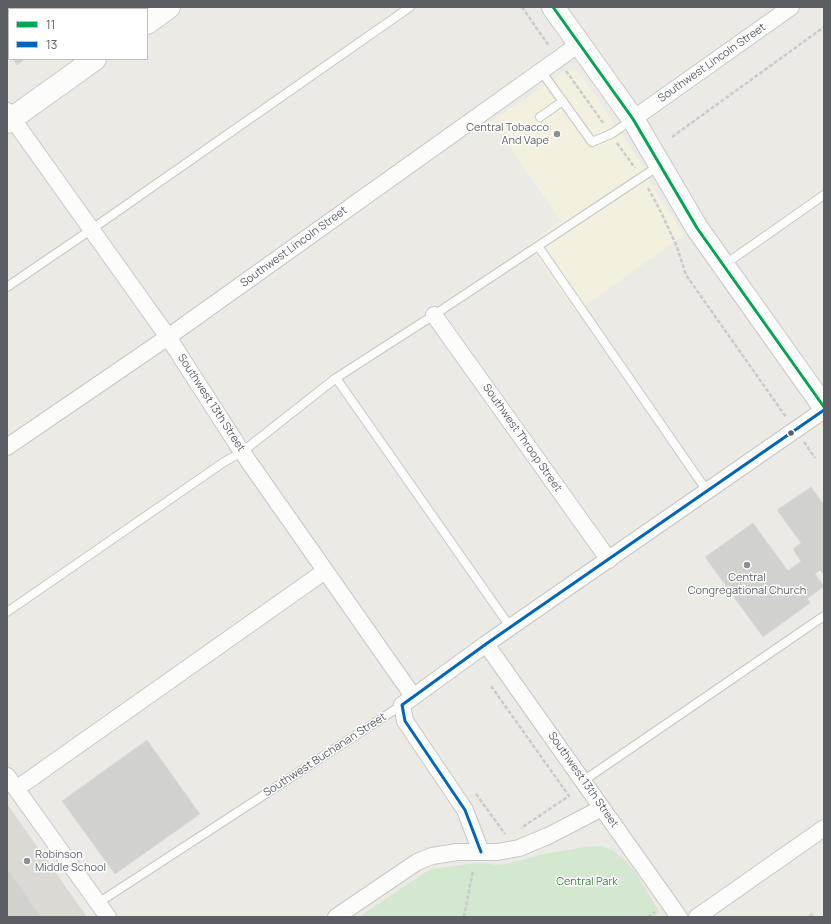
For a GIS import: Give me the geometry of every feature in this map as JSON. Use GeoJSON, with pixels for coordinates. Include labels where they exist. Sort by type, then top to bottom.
{"type":"FeatureCollection","features":[{"type":"Feature","properties":{"kind":"main road"},"geometry":{"type":"LineString","coordinates":[[148,21],[169,7]]}},
{"type":"Feature","properties":{"kind":"main road"},"geometry":{"type":"LineString","coordinates":[[553,7],[633,119],[697,228],[824,407]]}},
{"type":"Feature","properties":{"kind":"main road"},"geometry":{"type":"LineString","coordinates":[[9,117],[94,60]]}},
{"type":"Feature","properties":{"kind":"street","name":"Southwest Lincoln Street"},"geometry":{"type":"LineString","coordinates":[[633,119],[791,7]]}},
{"type":"Feature","properties":{"kind":"street","name":"Southwest Lincoln Street"},"geometry":{"type":"LineString","coordinates":[[7,447],[168,337],[579,44]]}},
{"type":"Feature","properties":{"kind":"street","name":"Southwest 13th Street"},"geometry":{"type":"LineString","coordinates":[[9,117],[92,229],[168,337],[242,452],[326,571],[408,701],[405,721],[465,810],[481,852]]}},
{"type":"Feature","properties":{"kind":"street","name":"Southwest Throop Street"},"geometry":{"type":"LineString","coordinates":[[434,316],[609,560]]}},
{"type":"Feature","properties":{"kind":"street","name":"Southwest Buchanan Street"},"geometry":{"type":"LineString","coordinates":[[408,701],[486,644],[824,410]]}},
{"type":"Feature","properties":{"kind":"street"},"geometry":{"type":"LineString","coordinates":[[108,917],[12,782],[326,571]]}},
{"type":"Feature","properties":{"kind":"street","name":"Southwest 13th Street"},"geometry":{"type":"LineString","coordinates":[[486,644],[679,917]]}},
{"type":"Feature","properties":{"kind":"street"},"geometry":{"type":"LineString","coordinates":[[336,917],[417,862],[432,856],[457,852],[498,852],[519,848],[548,836],[602,808]]}},
{"type":"Feature","properties":{"kind":"street"},"geometry":{"type":"LineString","coordinates":[[697,917],[824,828]]}},
{"type":"Feature","properties":{"kind":"lane"},"geometry":{"type":"LineString","coordinates":[[7,286],[92,229],[410,7]]}},
{"type":"Feature","properties":{"kind":"lane"},"geometry":{"type":"LineString","coordinates":[[541,71],[592,142],[611,134],[633,119]]}},
{"type":"Feature","properties":{"kind":"lane"},"geometry":{"type":"LineString","coordinates":[[540,117],[563,101]]}},
{"type":"Feature","properties":{"kind":"lane"},"geometry":{"type":"LineString","coordinates":[[7,612],[224,462],[242,452],[336,378],[434,316],[660,164]]}},
{"type":"Feature","properties":{"kind":"lane"},"geometry":{"type":"LineString","coordinates":[[723,266],[824,195]]}},
{"type":"Feature","properties":{"kind":"lane"},"geometry":{"type":"LineString","coordinates":[[538,246],[707,491]]}},
{"type":"Feature","properties":{"kind":"lane"},"geometry":{"type":"LineString","coordinates":[[336,378],[511,628]]}},
{"type":"Feature","properties":{"kind":"lane"},"geometry":{"type":"LineString","coordinates":[[583,781],[824,616]]}},
{"type":"Feature","properties":{"kind":"lane","name":"Southwest Buchanan Street"},"geometry":{"type":"LineString","coordinates":[[98,903],[408,701]]}},
{"type":"Feature","properties":{"kind":"path"},"geometry":{"type":"LineString","coordinates":[[522,7],[642,177],[661,212],[677,247],[686,275],[815,458]]}},
{"type":"Feature","properties":{"kind":"path"},"geometry":{"type":"LineString","coordinates":[[672,137],[824,27]]}},
{"type":"Feature","properties":{"kind":"path"},"geometry":{"type":"LineString","coordinates":[[491,686],[569,796],[519,829]]}},
{"type":"Feature","properties":{"kind":"path"},"geometry":{"type":"LineString","coordinates":[[475,792],[507,837]]}},
{"type":"Feature","properties":{"kind":"path"},"geometry":{"type":"LineString","coordinates":[[464,917],[473,870]]}},
{"type":"Feature","properties":{"kind":"path"},"geometry":{"type":"LineString","coordinates":[[648,917],[656,912]]}},
{"type":"Feature","properties":{"kind":"shaded area"},"geometry":{"type":"Polygon","coordinates":[[[570,69],[577,71],[581,76],[638,158],[659,197],[684,235],[576,312],[528,244],[561,221],[492,121],[570,69]]]}},
{"type":"Feature","properties":{"kind":"shaded area","name":"Robinson Middle School"},"geometry":{"type":"Polygon","coordinates":[[[7,804],[87,917],[7,917],[7,804]]]}},
{"type":"Feature","properties":{"kind":"green space","name":"Central Park"},"geometry":{"type":"Polygon","coordinates":[[[601,846],[612,850],[626,861],[637,875],[660,913],[654,917],[359,917],[432,869],[468,864],[507,864],[539,855],[584,847],[601,846]]]}},
{"type":"Feature","properties":{"kind":"building"},"geometry":{"type":"Polygon","coordinates":[[[53,7],[54,8],[29,8],[53,7]]]}},
{"type":"Feature","properties":{"kind":"building"},"geometry":{"type":"Polygon","coordinates":[[[7,9],[8,52],[7,51],[7,9]]]}},
{"type":"Feature","properties":{"kind":"building"},"geometry":{"type":"Polygon","coordinates":[[[14,60],[24,60],[17,65],[14,60]]]}},
{"type":"Feature","properties":{"kind":"building","name":"Central Congregational Church"},"geometry":{"type":"Polygon","coordinates":[[[811,487],[824,505],[824,575],[820,570],[815,574],[824,586],[807,599],[810,603],[763,637],[705,557],[753,523],[788,571],[801,561],[793,549],[801,543],[777,510],[811,487]]]}},
{"type":"Feature","properties":{"kind":"building"},"geometry":{"type":"Polygon","coordinates":[[[147,740],[200,814],[115,874],[62,801],[147,740]]]}},
{"type":"Feature","properties":{"kind":"building","name":"Robinson Middle School"},"geometry":{"type":"Polygon","coordinates":[[[7,868],[41,917],[7,917],[7,868]]]}},
{"type":"Feature","properties":{"kind":"building"},"geometry":{"type":"Polygon","coordinates":[[[812,913],[814,917],[806,917],[812,913]]]}},
{"type":"Feature","properties":{"kind":"transit line","name":"11"},"geometry":{"type":"LineString","coordinates":[[553,7],[633,119],[697,228],[824,407]]}},
{"type":"Feature","properties":{"kind":"transit line","name":"13"},"geometry":{"type":"LineString","coordinates":[[481,852],[465,810],[405,721],[402,705],[486,644],[824,410]]}},
{"type":"Feature","properties":{"kind":"place","name":"Central Tobacco And Vape"},"geometry":{"type":"Point","coordinates":[557,134]}},
{"type":"Feature","properties":{"kind":"place","name":"Central Congregational Church"},"geometry":{"type":"Point","coordinates":[747,565]}},
{"type":"Feature","properties":{"kind":"place","name":"Robinson Middle School"},"geometry":{"type":"Point","coordinates":[27,861]}}]}
